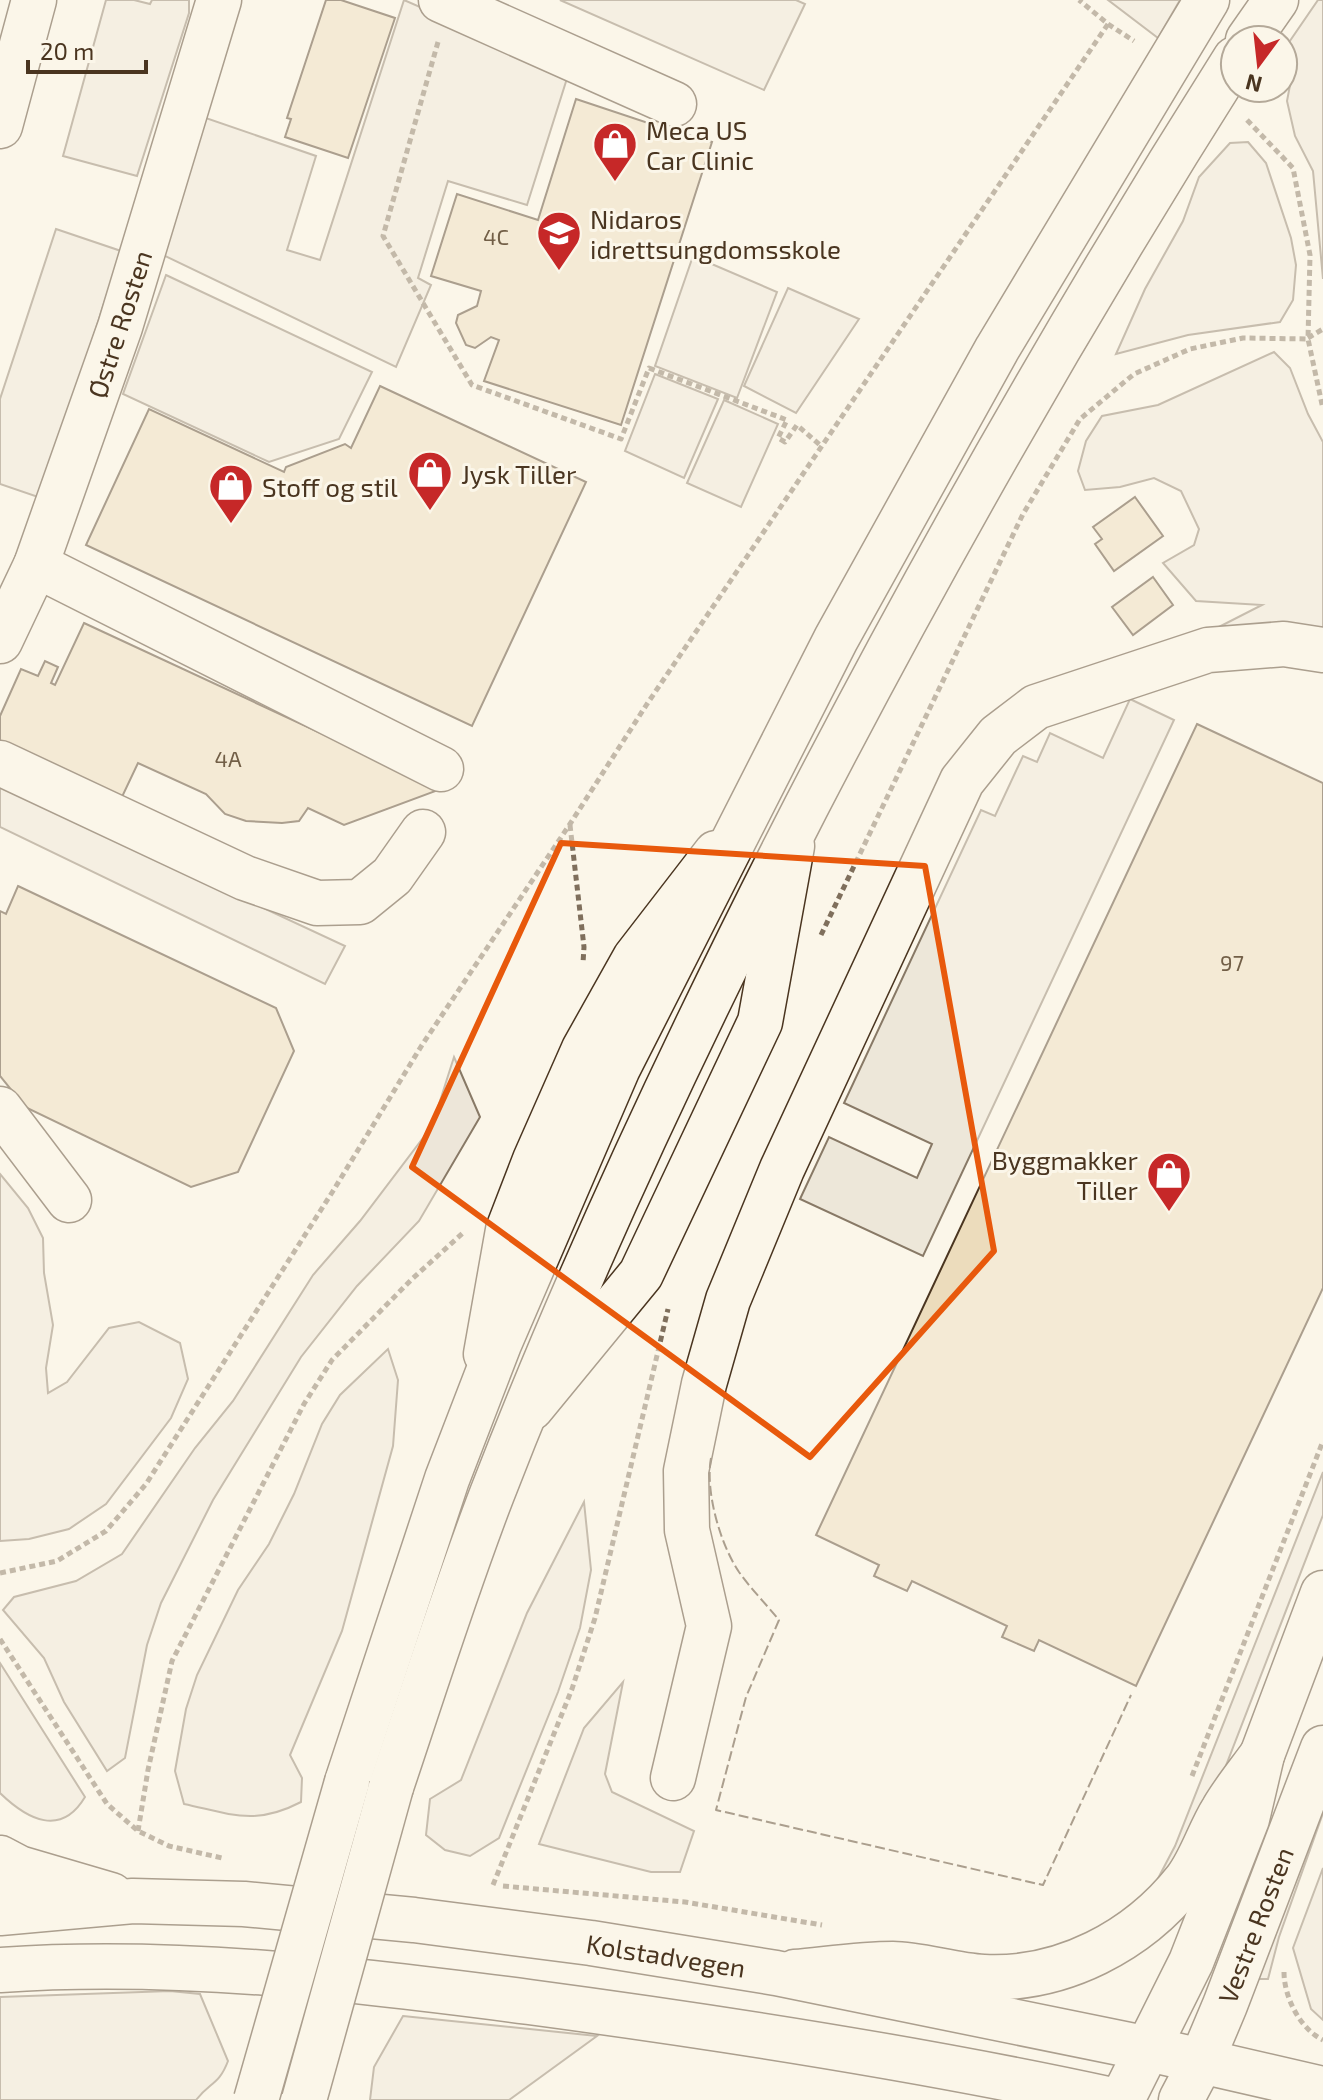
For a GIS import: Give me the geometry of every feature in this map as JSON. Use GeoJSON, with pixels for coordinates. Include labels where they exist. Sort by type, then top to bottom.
{"type":"FeatureCollection","features":[{"type":"Feature","properties":{"kind":"main road"},"geometry":{"type":"LineString","coordinates":[[0,126],[34,0]]}},
{"type":"Feature","properties":{"kind":"main road","name":"Østre Rosten"},"geometry":{"type":"LineString","coordinates":[[0,641],[36,565],[120,327],[219,0]]}},
{"type":"Feature","properties":{"kind":"main road"},"geometry":{"type":"LineString","coordinates":[[256,2100],[347,1782],[447,1479],[561,1195],[618,1068],[836,639],[997,349],[1207,0]]}},
{"type":"Feature","properties":{"kind":"main road"},"geometry":{"type":"LineString","coordinates":[[1259,24],[1276,0]]}},
{"type":"Feature","properties":{"kind":"main road"},"geometry":{"type":"LineString","coordinates":[[445,2],[674,104]]}},
{"type":"Feature","properties":{"kind":"main road"},"geometry":{"type":"LineString","coordinates":[[304,2100],[391,1787],[491,1498],[607,1220],[664,1094],[795,829],[882,662],[1148,196],[1219,84]]}},
{"type":"Feature","properties":{"kind":"main road"},"geometry":{"type":"LineString","coordinates":[[36,565],[441,769]]}},
{"type":"Feature","properties":{"kind":"main road"},"geometry":{"type":"LineString","coordinates":[[673,1778],[709,1626],[687,1530],[686,1471],[704,1384],[728,1300],[782,1169],[962,781],[998,736],[1036,707],[1208,650],[1284,644],[1323,650]]}},
{"type":"Feature","properties":{"kind":"main road"},"geometry":{"type":"LineString","coordinates":[[0,763],[245,878],[317,903],[360,902],[392,876],[423,832]]}},
{"type":"Feature","properties":{"kind":"main road"},"geometry":{"type":"LineString","coordinates":[[0,1109],[69,1200]]}},
{"type":"Feature","properties":{"kind":"main road","name":"Vestre Rosten"},"geometry":{"type":"LineString","coordinates":[[1122,2100],[1191,1962],[1247,1819],[1262,1755],[1323,1593]]}},
{"type":"Feature","properties":{"kind":"main road","name":"Vestre Rosten"},"geometry":{"type":"LineString","coordinates":[[1181,2100],[1201,2062],[1323,1748]]}},
{"type":"Feature","properties":{"kind":"main road","name":"Vestre Rosten"},"geometry":{"type":"LineString","coordinates":[[776,1973],[896,1964],[984,1977],[1030,1976],[1081,1959],[1132,1933],[1161,1909],[1188,1878],[1221,1812],[1262,1755]]}},
{"type":"Feature","properties":{"kind":"main road"},"geometry":{"type":"LineString","coordinates":[[0,1858],[19,1868],[133,1901]]}},
{"type":"Feature","properties":{"kind":"main road"},"geometry":{"type":"LineString","coordinates":[[0,1887],[133,1901]]}},
{"type":"Feature","properties":{"kind":"main road","name":"Kolstadvegen"},"geometry":{"type":"LineString","coordinates":[[0,1913],[133,1901],[244,1904],[414,1920],[591,1943],[776,1973],[1149,2049],[1323,2089]]}},
{"type":"Feature","properties":{"kind":"main road"},"geometry":{"type":"LineString","coordinates":[[0,1970],[141,1967],[258,1971],[396,1985],[740,2031],[995,2074],[1112,2100]]}},
{"type":"Feature","properties":{"kind":"path"},"geometry":{"type":"LineString","coordinates":[[1079,0],[1108,24],[1147,49]]}},
{"type":"Feature","properties":{"kind":"path"},"geometry":{"type":"LineString","coordinates":[[445,2],[383,236],[472,385],[621,439],[649,368],[787,420],[778,438],[785,442],[797,425],[821,446]]}},
{"type":"Feature","properties":{"kind":"path"},"geometry":{"type":"LineString","coordinates":[[0,1573],[57,1561],[106,1531],[146,1484],[422,1045],[647,704],[1108,24]]}},
{"type":"Feature","properties":{"kind":"path"},"geometry":{"type":"LineString","coordinates":[[1247,120],[1293,168],[1310,255],[1308,339],[1323,329]]}},
{"type":"Feature","properties":{"kind":"path"},"geometry":{"type":"LineString","coordinates":[[570,824],[584,947],[581,976]]}},
{"type":"Feature","properties":{"kind":"path"},"geometry":{"type":"LineString","coordinates":[[138,1831],[172,1661],[304,1404],[332,1360],[472,1223]]}},
{"type":"Feature","properties":{"kind":"path"},"geometry":{"type":"LineString","coordinates":[[1191,1779],[1323,1441]]}},
{"type":"Feature","properties":{"kind":"path"},"geometry":{"type":"LineString","coordinates":[[0,1639],[107,1804],[138,1831],[209,1857],[236,1860]]}},
{"type":"Feature","properties":{"kind":"path"},"geometry":{"type":"LineString","coordinates":[[493,1885],[685,1902],[835,1927]]}},
{"type":"Feature","properties":{"kind":"path"},"geometry":{"type":"LineString","coordinates":[[1295,2014],[1316,2037],[1323,2040]]}},
{"type":"Feature","properties":{"kind":"highlighted area"},"geometry":{"type":"Polygon","coordinates":[[[561,843],[925,866],[994,1251],[810,1457],[412,1167],[561,843]]]}},
{"type":"Feature","properties":{"kind":"shaded area"},"geometry":{"type":"Polygon","coordinates":[[[106,0],[134,0],[150,4],[152,0],[189,0],[189,13],[137,176],[63,156],[106,0]]]}},
{"type":"Feature","properties":{"kind":"shaded area"},"geometry":{"type":"Polygon","coordinates":[[[404,0],[569,72],[527,205],[448,181],[418,278],[431,285],[396,367],[161,254],[203,117],[316,156],[287,250],[320,260],[404,0]]]}},
{"type":"Feature","properties":{"kind":"shaded area"},"geometry":{"type":"Polygon","coordinates":[[[560,0],[796,0],[805,4],[764,90],[560,0]]]}},
{"type":"Feature","properties":{"kind":"shaded area"},"geometry":{"type":"Polygon","coordinates":[[[1108,0],[1180,0],[1158,38],[1108,0]]]}},
{"type":"Feature","properties":{"kind":"shaded area"},"geometry":{"type":"Polygon","coordinates":[[[1318,0],[1323,0],[1323,279],[1313,171],[1295,136],[1288,104],[1299,104],[1299,28],[1318,0]]]}},
{"type":"Feature","properties":{"kind":"shaded area"},"geometry":{"type":"Polygon","coordinates":[[[1248,142],[1266,163],[1291,238],[1296,265],[1293,300],[1280,322],[1188,335],[1116,354],[1145,289],[1183,221],[1199,177],[1230,143],[1248,142]]]}},
{"type":"Feature","properties":{"kind":"shaded area"},"geometry":{"type":"Polygon","coordinates":[[[56,229],[121,251],[41,498],[0,484],[0,399],[56,229]]]}},
{"type":"Feature","properties":{"kind":"shaded area"},"geometry":{"type":"Polygon","coordinates":[[[693,256],[777,292],[737,398],[655,366],[693,256]]]}},
{"type":"Feature","properties":{"kind":"shaded area"},"geometry":{"type":"Polygon","coordinates":[[[166,275],[372,372],[339,439],[269,462],[123,394],[166,275]]]}},
{"type":"Feature","properties":{"kind":"shaded area"},"geometry":{"type":"Polygon","coordinates":[[[788,288],[859,319],[796,413],[744,386],[788,288]]]}},
{"type":"Feature","properties":{"kind":"shaded area"},"geometry":{"type":"Polygon","coordinates":[[[1274,352],[1290,368],[1323,442],[1323,629],[1211,631],[1262,605],[1196,601],[1163,563],[1194,545],[1199,529],[1181,491],[1154,478],[1120,487],[1085,490],[1078,471],[1086,441],[1102,416],[1158,405],[1274,352]]]}},
{"type":"Feature","properties":{"kind":"shaded area"},"geometry":{"type":"Polygon","coordinates":[[[655,374],[718,399],[684,478],[625,451],[655,374]]]}},
{"type":"Feature","properties":{"kind":"shaded area"},"geometry":{"type":"Polygon","coordinates":[[[724,400],[778,424],[741,507],[687,483],[724,400]]]}},
{"type":"Feature","properties":{"kind":"shaded area"},"geometry":{"type":"Polygon","coordinates":[[[1130,699],[1174,720],[923,1256],[800,1199],[829,1137],[917,1178],[932,1144],[844,1103],[981,810],[995,816],[1023,756],[1037,762],[1050,733],[1103,758],[1130,699]]]}},
{"type":"Feature","properties":{"kind":"shaded area"},"geometry":{"type":"Polygon","coordinates":[[[0,785],[345,946],[325,984],[0,827],[0,785]]]}},
{"type":"Feature","properties":{"kind":"shaded area"},"geometry":{"type":"Polygon","coordinates":[[[454,1057],[480,1117],[419,1221],[357,1286],[301,1357],[213,1500],[161,1603],[147,1645],[125,1758],[107,1771],[64,1702],[44,1658],[3,1610],[14,1597],[76,1581],[122,1554],[195,1448],[233,1401],[313,1275],[360,1221],[432,1126],[454,1057]]]}},
{"type":"Feature","properties":{"kind":"shaded area"},"geometry":{"type":"Polygon","coordinates":[[[0,1174],[28,1208],[43,1238],[44,1273],[53,1325],[46,1368],[48,1393],[67,1382],[109,1328],[139,1322],[180,1343],[188,1379],[171,1418],[106,1504],[69,1529],[29,1539],[0,1541],[0,1174]]]}},
{"type":"Feature","properties":{"kind":"shaded area"},"geometry":{"type":"Polygon","coordinates":[[[388,1349],[398,1380],[393,1446],[342,1631],[290,1755],[302,1778],[301,1802],[256,1816],[184,1804],[175,1771],[186,1709],[197,1675],[238,1590],[269,1544],[294,1494],[322,1424],[340,1395],[388,1349]]]}},
{"type":"Feature","properties":{"kind":"shaded area"},"geometry":{"type":"Polygon","coordinates":[[[1323,1472],[1323,1515],[1208,1812],[1193,1842],[1153,1888],[1175,1846],[1323,1472]]]}},
{"type":"Feature","properties":{"kind":"shaded area"},"geometry":{"type":"Polygon","coordinates":[[[584,1502],[591,1570],[580,1628],[558,1692],[499,1838],[470,1856],[445,1850],[426,1835],[430,1799],[461,1780],[527,1613],[584,1502]]]}},
{"type":"Feature","properties":{"kind":"shaded area"},"geometry":{"type":"Polygon","coordinates":[[[0,1663],[85,1797],[66,1817],[44,1820],[33,1817],[0,1793],[0,1663]]]}},
{"type":"Feature","properties":{"kind":"shaded area"},"geometry":{"type":"Polygon","coordinates":[[[623,1682],[605,1774],[612,1792],[694,1831],[680,1872],[651,1872],[539,1844],[584,1728],[623,1682]]]}},
{"type":"Feature","properties":{"kind":"shaded area"},"geometry":{"type":"Polygon","coordinates":[[[1323,1781],[1323,1813],[1279,1937],[1268,1979],[1255,1979],[1323,1781]]]}},
{"type":"Feature","properties":{"kind":"shaded area"},"geometry":{"type":"Polygon","coordinates":[[[1323,1868],[1323,2020],[1311,2009],[1293,1948],[1323,1868]]]}},
{"type":"Feature","properties":{"kind":"shaded area"},"geometry":{"type":"Polygon","coordinates":[[[170,1991],[200,1994],[228,2061],[218,2079],[196,2100],[0,2100],[0,1997],[170,1991]]]}},
{"type":"Feature","properties":{"kind":"shaded area"},"geometry":{"type":"Polygon","coordinates":[[[403,2016],[597,2036],[509,2100],[370,2100],[374,2067],[403,2016]]]}},
{"type":"Feature","properties":{"kind":"building"},"geometry":{"type":"Polygon","coordinates":[[[326,0],[341,0],[395,18],[348,158],[285,137],[291,119],[287,118],[326,0]]]}},
{"type":"Feature","properties":{"kind":"building"},"geometry":{"type":"Polygon","coordinates":[[[576,99],[651,124],[653,117],[673,124],[671,130],[712,142],[621,425],[484,381],[499,340],[491,337],[475,348],[466,345],[456,323],[458,315],[477,306],[481,291],[431,276],[457,194],[538,220],[576,99]]]}},
{"type":"Feature","properties":{"kind":"building"},"geometry":{"type":"Polygon","coordinates":[[[380,386],[586,482],[472,726],[86,545],[149,409],[284,472],[286,467],[345,444],[351,448],[380,386]]]}},
{"type":"Feature","properties":{"kind":"building"},"geometry":{"type":"Polygon","coordinates":[[[1135,497],[1163,536],[1114,571],[1095,544],[1102,539],[1093,527],[1135,497]]]}},
{"type":"Feature","properties":{"kind":"building"},"geometry":{"type":"Polygon","coordinates":[[[1153,577],[1173,605],[1133,635],[1112,607],[1153,577]]]}},
{"type":"Feature","properties":{"kind":"building"},"geometry":{"type":"Polygon","coordinates":[[[84,623],[441,789],[344,825],[308,808],[299,821],[246,821],[225,814],[206,794],[138,763],[121,799],[0,743],[0,716],[21,669],[38,676],[45,661],[58,667],[51,683],[55,685],[84,623]]]}},
{"type":"Feature","properties":{"kind":"building"},"geometry":{"type":"Polygon","coordinates":[[[1197,724],[1323,783],[1323,1288],[1136,1686],[1039,1640],[1034,1651],[1002,1637],[1007,1626],[912,1581],[907,1591],[874,1576],[879,1565],[816,1535],[1197,724]]]}},
{"type":"Feature","properties":{"kind":"building"},"geometry":{"type":"Polygon","coordinates":[[[18,886],[276,1008],[294,1051],[238,1172],[191,1187],[25,1107],[0,1076],[0,911],[6,914],[18,886]]]}},
{"type":"Feature","properties":{"kind":"fence"},"geometry":{"type":"LineString","coordinates":[[711,1458],[712,1501],[726,1547],[739,1572],[779,1620],[746,1697],[716,1810],[1043,1885],[1131,1695]]}},
{"type":"Feature","properties":{"kind":"place","name":"Meca US Car Clinic"},"geometry":{"type":"Point","coordinates":[615,183]}},
{"type":"Feature","properties":{"kind":"place","name":"Nidaros idrettsungdomsskole"},"geometry":{"type":"Point","coordinates":[559,272]}},
{"type":"Feature","properties":{"kind":"place","name":"Jysk Tiller"},"geometry":{"type":"Point","coordinates":[430,512]}},
{"type":"Feature","properties":{"kind":"place","name":"Stoff og stil"},"geometry":{"type":"Point","coordinates":[231,525]}},
{"type":"Feature","properties":{"kind":"place","name":"Byggmakker Tiller"},"geometry":{"type":"Point","coordinates":[1169,1213]}}]}
